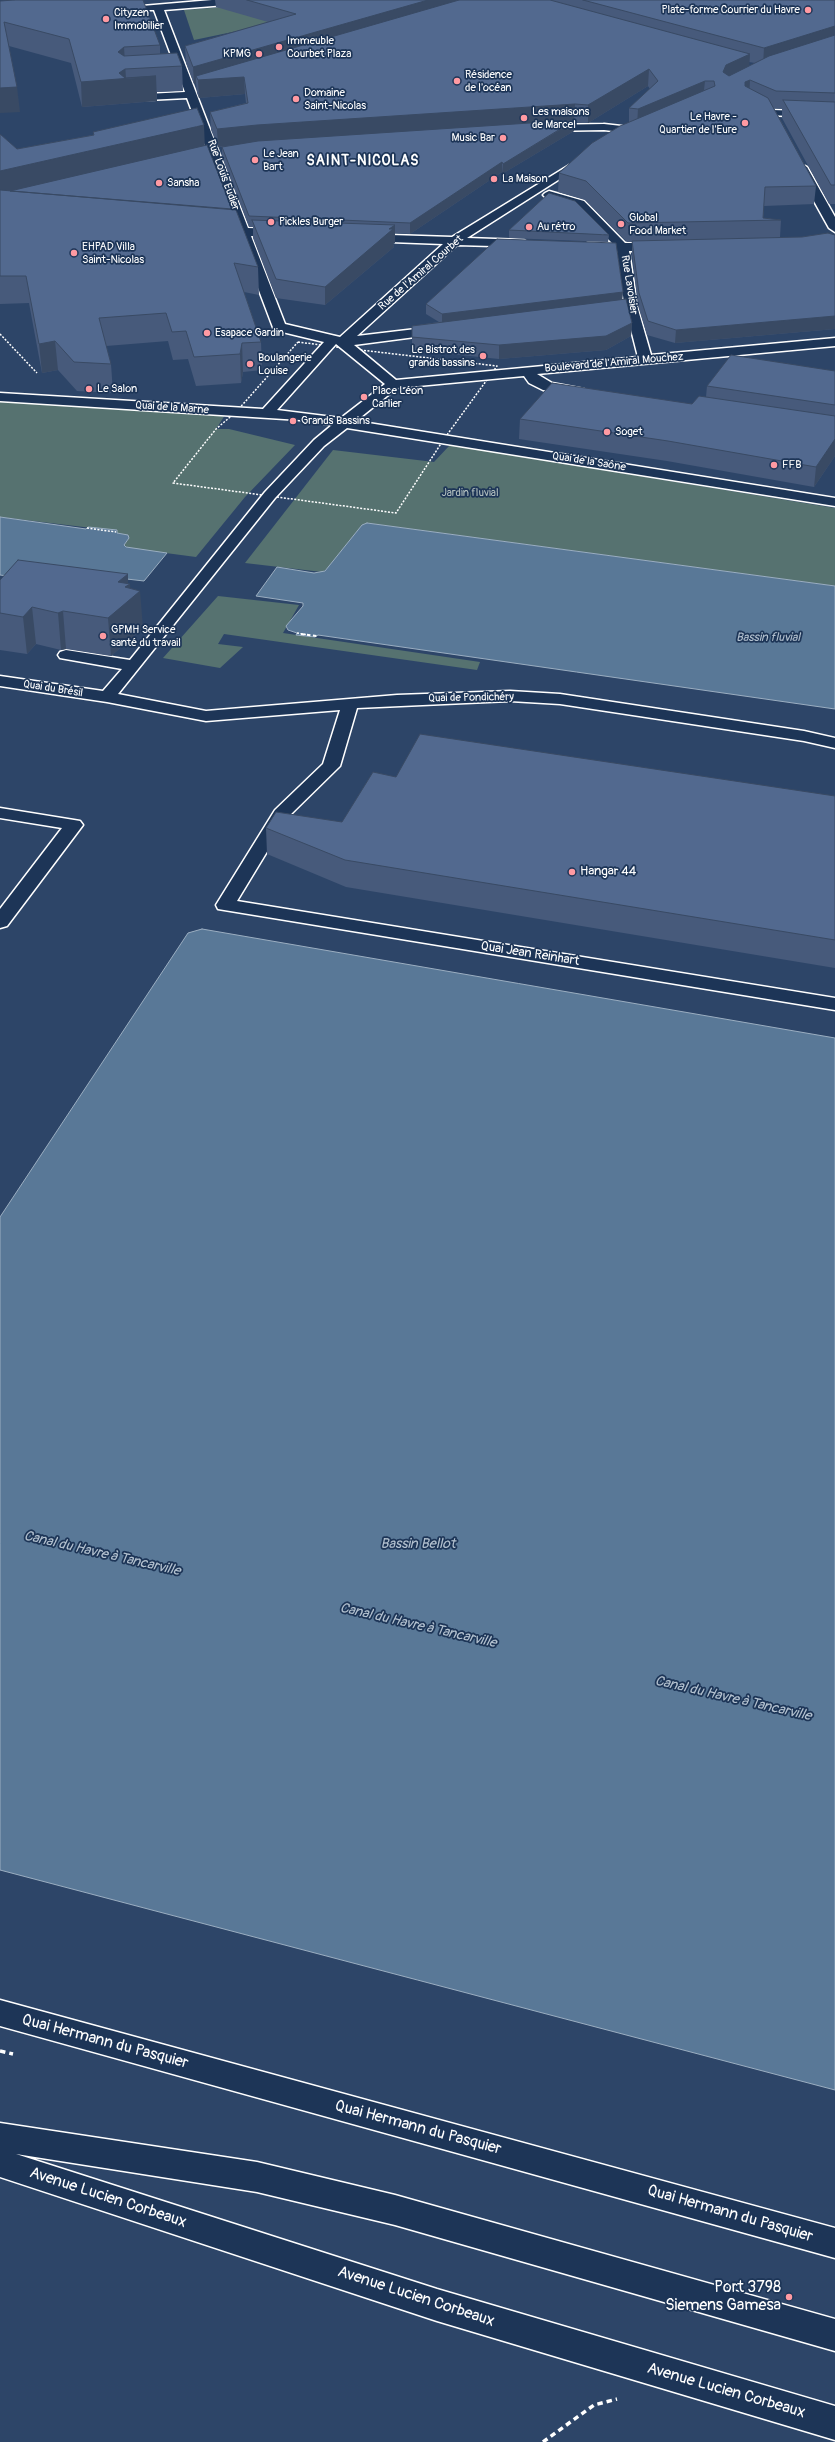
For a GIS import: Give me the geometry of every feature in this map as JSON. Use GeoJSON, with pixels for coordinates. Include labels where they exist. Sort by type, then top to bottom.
{"type":"FeatureCollection","features":[{"type":"Feature","properties":{"kind":"street"},"geometry":{"type":"LineString","coordinates":[[134,9],[250,0]]}},
{"type":"Feature","properties":{"kind":"street","name":"Rue Louis Eudier"},"geometry":{"type":"LineString","coordinates":[[158,7],[184,73],[194,91],[201,117],[221,152],[239,222],[245,232],[279,327],[338,341]]}},
{"type":"Feature","properties":{"kind":"street"},"geometry":{"type":"LineString","coordinates":[[170,74],[184,73]]}},
{"type":"Feature","properties":{"kind":"street"},"geometry":{"type":"LineString","coordinates":[[128,98],[194,91]]}},
{"type":"Feature","properties":{"kind":"street"},"geometry":{"type":"LineString","coordinates":[[761,108],[772,113],[835,114]]}},
{"type":"Feature","properties":{"kind":"street"},"geometry":{"type":"LineString","coordinates":[[772,113],[779,126]]}},
{"type":"Feature","properties":{"kind":"street"},"geometry":{"type":"LineString","coordinates":[[186,118],[201,117]]}},
{"type":"Feature","properties":{"kind":"street"},"geometry":{"type":"LineString","coordinates":[[614,141],[654,125]]}},
{"type":"Feature","properties":{"kind":"street"},"geometry":{"type":"LineString","coordinates":[[535,129],[574,126],[640,130]]}},
{"type":"Feature","properties":{"kind":"street"},"geometry":{"type":"LineString","coordinates":[[201,156],[221,152]]}},
{"type":"Feature","properties":{"kind":"street","name":"Rue de l'Amiral Courbet"},"geometry":{"type":"LineString","coordinates":[[266,414],[338,341],[454,241],[532,190],[595,153]]}},
{"type":"Feature","properties":{"kind":"street"},"geometry":{"type":"LineString","coordinates":[[798,160],[832,233]]}},
{"type":"Feature","properties":{"kind":"street","name":"Rue Lavoisier"},"geometry":{"type":"LineString","coordinates":[[532,190],[580,204],[623,248],[631,306],[646,360]]}},
{"type":"Feature","properties":{"kind":"street"},"geometry":{"type":"LineString","coordinates":[[205,230],[293,233]]}},
{"type":"Feature","properties":{"kind":"street"},"geometry":{"type":"LineString","coordinates":[[356,236],[536,244]]}},
{"type":"Feature","properties":{"kind":"street"},"geometry":{"type":"LineString","coordinates":[[576,246],[623,248],[673,247]]}},
{"type":"Feature","properties":{"kind":"street"},"geometry":{"type":"LineString","coordinates":[[584,312],[631,306]]}},
{"type":"Feature","properties":{"kind":"street"},"geometry":{"type":"LineString","coordinates":[[338,341],[451,329]]}},
{"type":"Feature","properties":{"kind":"street"},"geometry":{"type":"LineString","coordinates":[[106,697],[134,666],[270,495],[319,443],[393,384],[338,341]]}},
{"type":"Feature","properties":{"kind":"street","name":"Boulevard de l'Amiral Mouchez"},"geometry":{"type":"LineString","coordinates":[[393,384],[530,376],[646,360],[835,342]]}},
{"type":"Feature","properties":{"kind":"street"},"geometry":{"type":"LineString","coordinates":[[737,351],[752,364]]}},
{"type":"Feature","properties":{"kind":"street"},"geometry":{"type":"LineString","coordinates":[[530,376],[548,387],[595,394]]}},
{"type":"Feature","properties":{"kind":"street","name":"Quai de la Marne"},"geometry":{"type":"LineString","coordinates":[[0,397],[266,414],[344,423]]}},
{"type":"Feature","properties":{"kind":"street","name":"Quai de la Saône"},"geometry":{"type":"LineString","coordinates":[[344,423],[835,502]]}},
{"type":"Feature","properties":{"kind":"street"},"geometry":{"type":"LineString","coordinates":[[66,655],[134,666]]}},
{"type":"Feature","properties":{"kind":"street","name":"Quai du Brésil"},"geometry":{"type":"LineString","coordinates":[[0,681],[106,697]]}},
{"type":"Feature","properties":{"kind":"street","name":"Quai de Pondichéry"},"geometry":{"type":"LineString","coordinates":[[106,697],[206,716],[458,697],[560,699],[804,736],[835,743]]}},
{"type":"Feature","properties":{"kind":"street","name":"Quai Jean Reinhart"},"geometry":{"type":"LineString","coordinates":[[350,704],[331,766],[281,814],[226,904],[835,1004]]}},
{"type":"Feature","properties":{"kind":"street"},"geometry":{"type":"LineString","coordinates":[[0,813],[74,825],[0,922]]}},
{"type":"Feature","properties":{"kind":"street","name":"Quai Hermann du Pasquier"},"geometry":{"type":"LineString","coordinates":[[0,2013],[835,2244]]}},
{"type":"Feature","properties":{"kind":"street"},"geometry":{"type":"LineString","coordinates":[[0,2136],[264,2179],[395,2210],[835,2335]]}},
{"type":"Feature","properties":{"kind":"street","name":"Avenue Lucien Corbeaux"},"geometry":{"type":"LineString","coordinates":[[0,2163],[438,2305],[835,2423]]}},
{"type":"Feature","properties":{"kind":"path"},"geometry":{"type":"LineString","coordinates":[[0,334],[52,389],[50,400]]}},
{"type":"Feature","properties":{"kind":"path"},"geometry":{"type":"LineString","coordinates":[[88,528],[116,532]]}},
{"type":"Feature","properties":{"kind":"path"},"geometry":{"type":"LineString","coordinates":[[297,633],[317,636]]}},
{"type":"Feature","properties":{"kind":"green space"},"geometry":{"type":"Polygon","coordinates":[[[315,0],[473,0],[266,25],[194,40],[184,10],[315,0]]]}},
{"type":"Feature","properties":{"kind":"green space"},"geometry":{"type":"Polygon","coordinates":[[[0,401],[225,415],[216,429],[229,429],[295,445],[245,497],[196,557],[128,548],[124,545],[128,540],[120,533],[116,533],[117,531],[0,517],[0,401]]]}},
{"type":"Feature","properties":{"kind":"green space","name":"Jardin fluvial"},"geometry":{"type":"Polygon","coordinates":[[[450,445],[835,508],[835,586],[367,523],[362,525],[327,569],[322,572],[245,563],[333,450],[434,462],[450,445]]]}},
{"type":"Feature","properties":{"kind":"green space"},"geometry":{"type":"Polygon","coordinates":[[[218,596],[299,605],[283,633],[480,662],[477,670],[224,634],[218,644],[243,647],[220,668],[163,658],[218,596]]]}},
{"type":"Feature","properties":{"kind":"water"},"geometry":{"type":"Polygon","coordinates":[[[0,517],[86,529],[88,527],[117,530],[117,533],[128,535],[129,538],[124,545],[126,547],[167,553],[144,581],[101,576],[80,586],[0,575],[0,517]]]}},
{"type":"Feature","properties":{"kind":"water","name":"Bassin fluvial"},"geometry":{"type":"Polygon","coordinates":[[[367,523],[835,586],[835,709],[318,635],[315,637],[296,635],[297,633],[288,630],[286,626],[303,606],[303,603],[256,596],[277,567],[314,573],[325,571],[362,525],[367,523]]]}},
{"type":"Feature","properties":{"kind":"water","name":"Bassin Bellot"},"geometry":{"type":"Polygon","coordinates":[[[202,929],[835,1038],[835,2090],[0,1870],[0,1217],[188,933],[202,929]]]}},
{"type":"Feature","properties":{"kind":"building"},"geometry":{"type":"Polygon","coordinates":[[[143,0],[160,45],[124,47],[118,52],[124,56],[177,53],[182,66],[125,69],[119,73],[125,78],[156,76],[81,82],[69,39],[4,22],[17,87],[0,88],[0,1],[143,0]]]}},
{"type":"Feature","properties":{"kind":"building"},"geometry":{"type":"Polygon","coordinates":[[[247,0],[428,0],[193,67],[185,46],[296,14],[247,0]]]}},
{"type":"Feature","properties":{"kind":"building"},"geometry":{"type":"Polygon","coordinates":[[[459,0],[550,0],[750,54],[726,65],[723,72],[729,76],[769,56],[835,35],[835,93],[776,91],[750,80],[745,82],[745,86],[768,98],[816,186],[765,187],[763,218],[781,220],[628,223],[586,181],[559,173],[592,143],[620,126],[715,86],[714,81],[705,81],[638,109],[629,108],[658,81],[649,69],[588,105],[575,104],[257,125],[217,129],[210,112],[248,103],[244,77],[198,80],[196,76],[459,0]]]}},
{"type":"Feature","properties":{"kind":"building"},"geometry":{"type":"Polygon","coordinates":[[[583,0],[835,0],[835,26],[764,48],[583,0]]]}},
{"type":"Feature","properties":{"kind":"building"},"geometry":{"type":"Polygon","coordinates":[[[783,100],[835,102],[835,185],[831,185],[783,100]]]}},
{"type":"Feature","properties":{"kind":"building"},"geometry":{"type":"Polygon","coordinates":[[[197,108],[204,125],[0,171],[0,134],[17,149],[94,135],[93,132],[197,108]]]}},
{"type":"Feature","properties":{"kind":"building"},"geometry":{"type":"Polygon","coordinates":[[[575,120],[503,164],[502,162],[410,223],[249,216],[222,147],[258,141],[575,120]]]}},
{"type":"Feature","properties":{"kind":"building"},"geometry":{"type":"Polygon","coordinates":[[[207,145],[232,209],[10,191],[207,145]]]}},
{"type":"Feature","properties":{"kind":"building"},"geometry":{"type":"Polygon","coordinates":[[[0,190],[236,210],[258,267],[234,263],[261,342],[242,343],[240,354],[194,357],[186,331],[172,332],[166,313],[99,318],[111,364],[74,362],[55,341],[39,344],[26,276],[0,276],[0,190]]]}},
{"type":"Feature","properties":{"kind":"building"},"geometry":{"type":"Polygon","coordinates":[[[549,193],[575,201],[609,235],[509,230],[549,193]]]}},
{"type":"Feature","properties":{"kind":"building"},"geometry":{"type":"Polygon","coordinates":[[[252,220],[395,225],[389,229],[393,229],[325,287],[276,279],[252,220]]]}},
{"type":"Feature","properties":{"kind":"building"},"geometry":{"type":"Polygon","coordinates":[[[828,233],[835,235],[835,316],[676,330],[648,321],[639,293],[632,241],[802,237],[828,233]]]}},
{"type":"Feature","properties":{"kind":"building"},"geometry":{"type":"Polygon","coordinates":[[[497,239],[616,243],[623,292],[442,314],[426,304],[497,239]]]}},
{"type":"Feature","properties":{"kind":"building"},"geometry":{"type":"Polygon","coordinates":[[[626,299],[632,323],[606,336],[499,345],[412,337],[412,326],[626,299]]]}},
{"type":"Feature","properties":{"kind":"building"},"geometry":{"type":"Polygon","coordinates":[[[731,355],[835,371],[835,405],[707,386],[731,355]]]}},
{"type":"Feature","properties":{"kind":"building"},"geometry":{"type":"Polygon","coordinates":[[[552,383],[692,404],[699,396],[835,416],[835,439],[816,467],[668,441],[520,419],[552,383]]]}},
{"type":"Feature","properties":{"kind":"building"},"geometry":{"type":"Polygon","coordinates":[[[18,560],[128,574],[118,582],[130,584],[125,587],[140,591],[108,618],[63,611],[58,613],[32,607],[23,617],[0,613],[0,580],[18,560]]]}},
{"type":"Feature","properties":{"kind":"building","name":"Hangar 44"},"geometry":{"type":"Polygon","coordinates":[[[420,734],[835,796],[835,940],[345,860],[266,828],[276,812],[342,822],[373,772],[396,777],[420,734]]]}},
{"type":"Feature","properties":{"kind":"place","name":"Plate-forme Courrier du Havre"},"geometry":{"type":"Point","coordinates":[808,10]}},
{"type":"Feature","properties":{"kind":"place","name":"Cityzen Immobilier"},"geometry":{"type":"Point","coordinates":[106,19]}},
{"type":"Feature","properties":{"kind":"place","name":"Immeuble Courbet Plaza"},"geometry":{"type":"Point","coordinates":[279,47]}},
{"type":"Feature","properties":{"kind":"place","name":"KPMG"},"geometry":{"type":"Point","coordinates":[259,54]}},
{"type":"Feature","properties":{"kind":"place","name":"Résidence de l'océan"},"geometry":{"type":"Point","coordinates":[457,81]}},
{"type":"Feature","properties":{"kind":"place","name":"Domaine Saint-Nicolas"},"geometry":{"type":"Point","coordinates":[296,99]}},
{"type":"Feature","properties":{"kind":"place","name":"Les maisons de Marcel"},"geometry":{"type":"Point","coordinates":[524,118]}},
{"type":"Feature","properties":{"kind":"place","name":"Le Havre - Quartier de l'Eure"},"geometry":{"type":"Point","coordinates":[745,123]}},
{"type":"Feature","properties":{"kind":"place","name":"Music Bar"},"geometry":{"type":"Point","coordinates":[503,138]}},
{"type":"Feature","properties":{"kind":"place","name":"Le Jean Bart"},"geometry":{"type":"Point","coordinates":[255,160]}},
{"type":"Feature","properties":{"kind":"place","name":"La Maison"},"geometry":{"type":"Point","coordinates":[494,179]}},
{"type":"Feature","properties":{"kind":"place","name":"Sansha"},"geometry":{"type":"Point","coordinates":[159,183]}},
{"type":"Feature","properties":{"kind":"place","name":"Pickles Burger"},"geometry":{"type":"Point","coordinates":[271,222]}},
{"type":"Feature","properties":{"kind":"place","name":"Global Food Market"},"geometry":{"type":"Point","coordinates":[621,224]}},
{"type":"Feature","properties":{"kind":"place","name":"Au rétro"},"geometry":{"type":"Point","coordinates":[529,227]}},
{"type":"Feature","properties":{"kind":"place","name":"EHPAD Villa Saint-Nicolas"},"geometry":{"type":"Point","coordinates":[74,253]}},
{"type":"Feature","properties":{"kind":"place","name":"Esapace Gardin"},"geometry":{"type":"Point","coordinates":[207,333]}},
{"type":"Feature","properties":{"kind":"place","name":"Le Bistrot des grands bassins"},"geometry":{"type":"Point","coordinates":[483,356]}},
{"type":"Feature","properties":{"kind":"place","name":"Boulangerie Louise"},"geometry":{"type":"Point","coordinates":[250,364]}},
{"type":"Feature","properties":{"kind":"place","name":"Le Salon"},"geometry":{"type":"Point","coordinates":[89,389]}},
{"type":"Feature","properties":{"kind":"place","name":"Place Léon Carlier"},"geometry":{"type":"Point","coordinates":[364,397]}},
{"type":"Feature","properties":{"kind":"place","name":"Grands Bassins"},"geometry":{"type":"Point","coordinates":[293,421]}},
{"type":"Feature","properties":{"kind":"place","name":"Soget"},"geometry":{"type":"Point","coordinates":[607,432]}},
{"type":"Feature","properties":{"kind":"place","name":"FFB"},"geometry":{"type":"Point","coordinates":[774,465]}},
{"type":"Feature","properties":{"kind":"place","name":"GPMH Service santé du travail"},"geometry":{"type":"Point","coordinates":[103,636]}},
{"type":"Feature","properties":{"kind":"place","name":"Hangar 44"},"geometry":{"type":"Point","coordinates":[572,872]}},
{"type":"Feature","properties":{"kind":"place","name":"Port 3798 Siemens Gamesa"},"geometry":{"type":"Point","coordinates":[789,2297]}},
{"type":"Feature","properties":{"kind":"district","name":"SAINT-NICOLAS"},"geometry":{"type":"Point","coordinates":[363,161]}},
{"type":"Feature","properties":{"kind":"water label","name":"Canal du Havre à Tancarville"},"geometry":{"type":"Point","coordinates":[102,1554]}},
{"type":"Feature","properties":{"kind":"water label","name":"Canal du Havre à Tancarville"},"geometry":{"type":"Point","coordinates":[418,1626]}},
{"type":"Feature","properties":{"kind":"water label","name":"Canal du Havre à Tancarville"},"geometry":{"type":"Point","coordinates":[733,1699]}}]}
